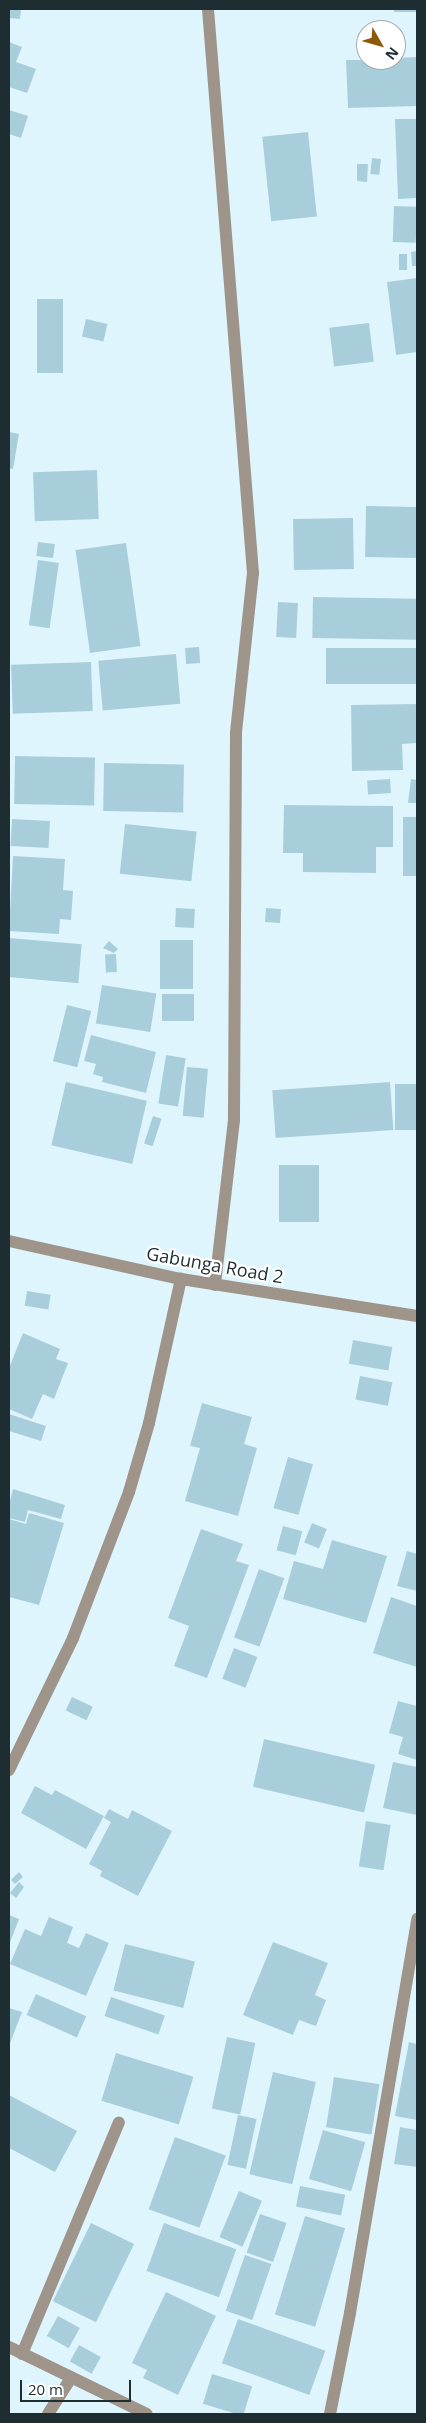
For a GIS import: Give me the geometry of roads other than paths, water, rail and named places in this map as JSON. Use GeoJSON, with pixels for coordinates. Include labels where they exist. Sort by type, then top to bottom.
{"type":"FeatureCollection","features":[{"type":"Feature","properties":{"kind":"street"},"geometry":{"type":"LineString","coordinates":[[208,9],[253,573],[236,733],[234,1120],[215,1285]]}},
{"type":"Feature","properties":{"kind":"street","name":"Gabunga Road 2"},"geometry":{"type":"LineString","coordinates":[[9,1241],[181,1279],[417,1316]]}},
{"type":"Feature","properties":{"kind":"street"},"geometry":{"type":"LineString","coordinates":[[9,1770],[73,1638],[129,1492],[148,1423],[181,1279]]}},
{"type":"Feature","properties":{"kind":"street"},"geometry":{"type":"LineString","coordinates":[[330,2414],[352,2303],[417,1918]]}},
{"type":"Feature","properties":{"kind":"street"},"geometry":{"type":"LineString","coordinates":[[22,2354],[118,2122]]}},
{"type":"Feature","properties":{"kind":"street"},"geometry":{"type":"LineString","coordinates":[[9,2347],[147,2414]]}},
{"type":"Feature","properties":{"kind":"street"},"geometry":{"type":"LineString","coordinates":[[48,2414],[71,2378]]}}]}
